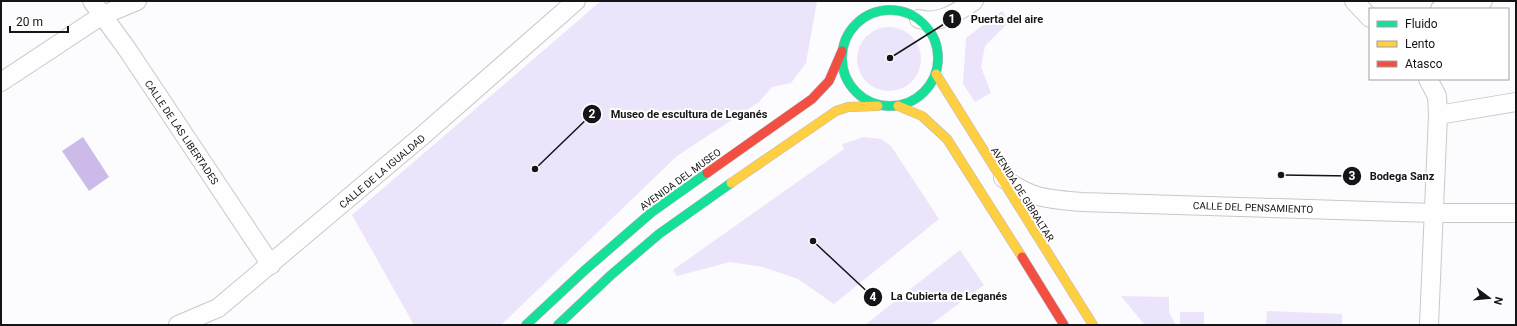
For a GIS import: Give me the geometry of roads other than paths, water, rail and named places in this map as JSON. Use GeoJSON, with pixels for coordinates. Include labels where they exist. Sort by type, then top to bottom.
{"type":"FeatureCollection","features":[{"type":"Feature","properties":{"kind":"main road"},"geometry":{"type":"LineString","coordinates":[[558,325],[611,275],[659,234],[759,163],[836,111],[848,107],[898,106],[910,102],[921,95],[930,86],[936,74],[938,62],[934,38],[928,28],[911,15],[898,1]]}},
{"type":"Feature","properties":{"kind":"main road"},"geometry":{"type":"LineString","coordinates":[[867,5],[867,16]]}},
{"type":"Feature","properties":{"kind":"main road"},"geometry":{"type":"LineString","coordinates":[[878,106],[862,98],[850,86],[843,69],[842,51],[846,37],[855,25],[867,16],[879,11],[891,10],[911,15]]}},
{"type":"Feature","properties":{"kind":"main road","name":"AVENIDA DEL MUSEO"},"geometry":{"type":"LineString","coordinates":[[526,325],[585,270],[652,212],[812,99],[829,81],[842,51]]}},
{"type":"Feature","properties":{"kind":"main road","name":"AVENIDA DE GIBRALTAR"},"geometry":{"type":"LineString","coordinates":[[936,74],[1093,325]]}},
{"type":"Feature","properties":{"kind":"main road"},"geometry":{"type":"LineString","coordinates":[[898,106],[924,117],[943,133],[953,146],[1064,325]]}},
{"type":"Feature","properties":{"kind":"street","name":"CALLE DE LAS LIBERTADES"},"geometry":{"type":"LineString","coordinates":[[92,1],[101,16],[127,49],[271,265]]}},
{"type":"Feature","properties":{"kind":"street"},"geometry":{"type":"LineString","coordinates":[[1,82],[101,16],[138,1]]}},
{"type":"Feature","properties":{"kind":"street","name":"CALLE DE LA IGUALDAD"},"geometry":{"type":"LineString","coordinates":[[178,325],[218,308],[271,265],[422,136],[576,1]]}},
{"type":"Feature","properties":{"kind":"street"},"geometry":{"type":"LineString","coordinates":[[911,15],[933,20],[950,15],[974,1]]}},
{"type":"Feature","properties":{"kind":"street"},"geometry":{"type":"LineString","coordinates":[[1354,1],[1369,17]]}},
{"type":"Feature","properties":{"kind":"street"},"geometry":{"type":"LineString","coordinates":[[1445,8],[1483,1]]}},
{"type":"Feature","properties":{"kind":"street"},"geometry":{"type":"LineString","coordinates":[[1429,80],[1436,88],[1438,115],[1429,325]]}},
{"type":"Feature","properties":{"kind":"street"},"geometry":{"type":"LineString","coordinates":[[1438,115],[1516,102]]}},
{"type":"Feature","properties":{"kind":"street","name":"CALLE DEL PENSAMIENTO"},"geometry":{"type":"LineString","coordinates":[[998,174],[1031,196],[1044,199],[1082,202],[1434,213],[1516,213]]}},
{"type":"Feature","properties":{"kind":"place","name":"Puerta del aire"},"geometry":{"type":"Point","coordinates":[890,58]}},
{"type":"Feature","properties":{"kind":"place","name":"Museo de escultura de Leganés"},"geometry":{"type":"Point","coordinates":[535,169]}},
{"type":"Feature","properties":{"kind":"place","name":"Bodega Sanz"},"geometry":{"type":"Point","coordinates":[1281,175]}},
{"type":"Feature","properties":{"kind":"place","name":"La Cubierta de Leganés"},"geometry":{"type":"Point","coordinates":[813,241]}}]}
